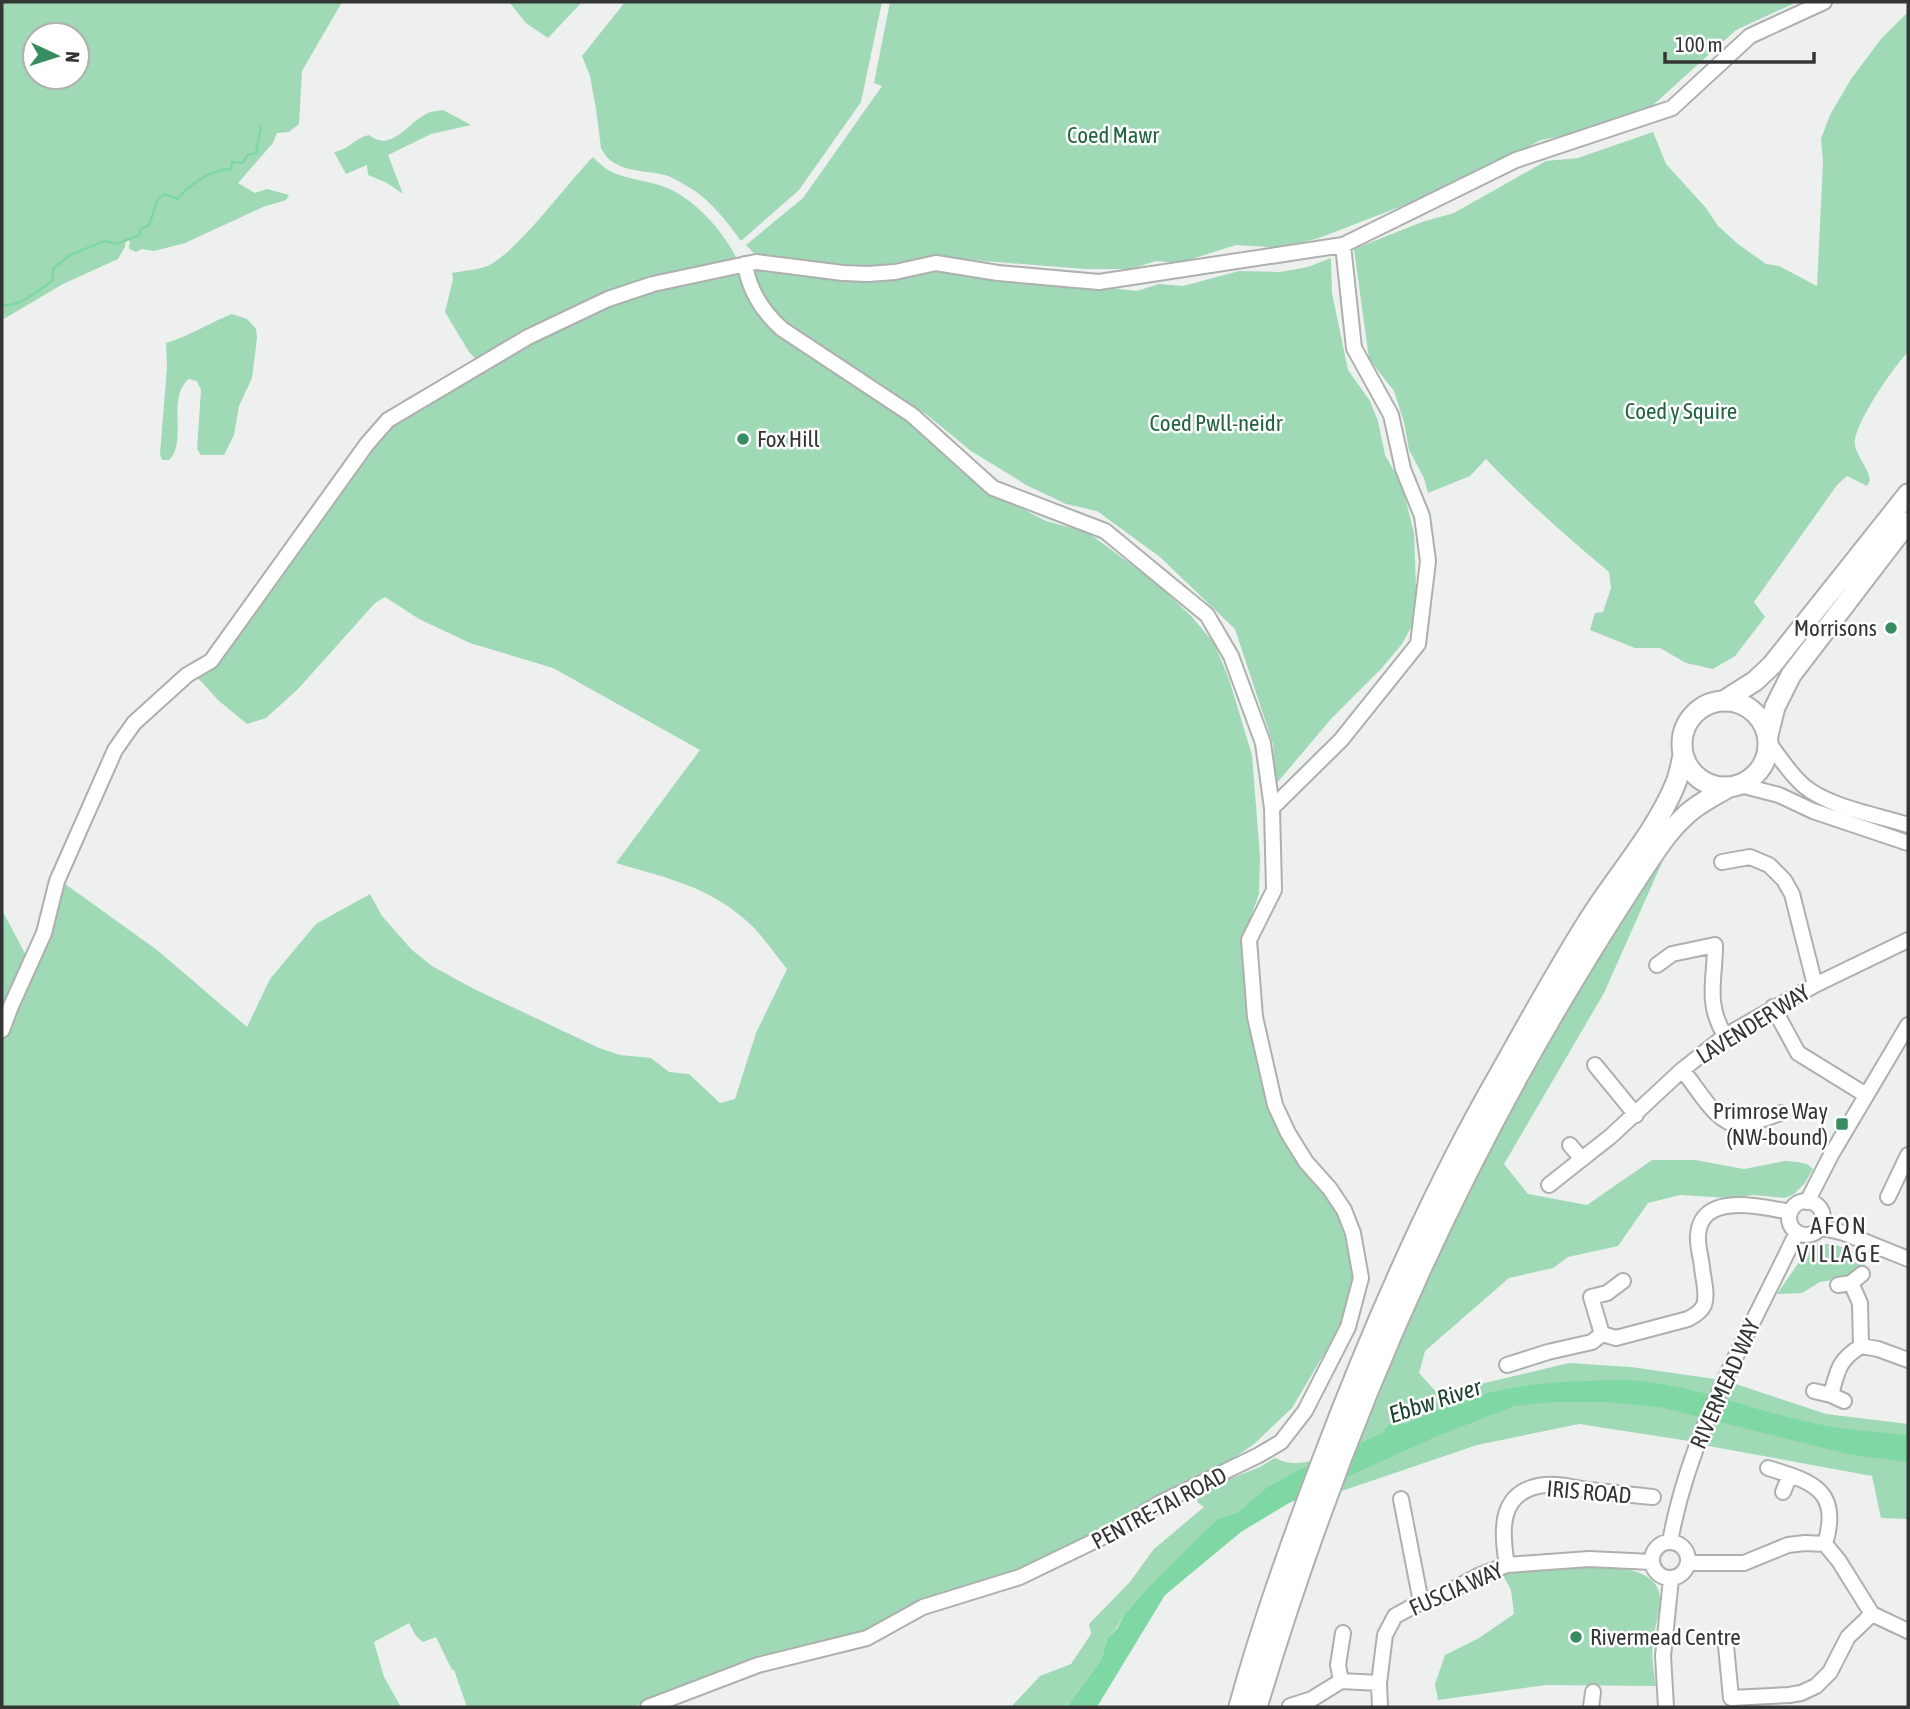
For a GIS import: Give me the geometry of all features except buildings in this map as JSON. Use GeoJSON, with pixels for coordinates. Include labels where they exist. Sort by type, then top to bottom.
{"type":"FeatureCollection","features":[{"type":"Feature","properties":{"kind":"main road"},"geometry":{"type":"LineString","coordinates":[[1725,700],[1755,681],[1772,665],[1908,494]]}},
{"type":"Feature","properties":{"kind":"main road"},"geometry":{"type":"LineString","coordinates":[[1257,1707],[1285,1612],[1374,1374],[1471,1163],[1552,1016],[1606,927],[1671,830],[1687,814],[1754,776],[1761,768],[1766,759],[1775,707],[1791,675],[1908,522]]}},
{"type":"Feature","properties":{"kind":"main road"},"geometry":{"type":"LineString","coordinates":[[1734,786],[1714,786],[1704,782],[1688,767],[1682,742],[1691,718],[1700,708],[1712,702],[1725,700],[1744,705],[1760,717],[1768,739]]}},
{"type":"Feature","properties":{"kind":"main road"},"geometry":{"type":"LineString","coordinates":[[1239,1707],[1270,1602],[1305,1505],[1387,1299],[1456,1155],[1543,997],[1591,916],[1665,806],[1676,783],[1683,755]]}},
{"type":"Feature","properties":{"kind":"street"},"geometry":{"type":"LineString","coordinates":[[2,1030],[10,1006],[44,933],[57,881],[115,750],[134,723],[187,675],[211,661],[367,444],[388,420],[528,337],[608,299],[653,284],[756,262],[843,274],[895,272],[936,263],[998,273],[1099,282],[1343,245],[1516,160],[1672,108],[1750,36],[1824,2]]}},
{"type":"Feature","properties":{"kind":"street"},"geometry":{"type":"LineString","coordinates":[[1272,808],[1341,740],[1418,644],[1428,561],[1422,516],[1403,469],[1391,415],[1354,348],[1343,245]]}},
{"type":"Feature","properties":{"kind":"street","name":"PENTRE-TAI ROAD"},"geometry":{"type":"LineString","coordinates":[[648,1707],[758,1665],[867,1637],[923,1607],[1020,1577],[1111,1533],[1162,1502],[1237,1467],[1281,1442],[1304,1410],[1348,1327],[1360,1278],[1353,1233],[1344,1210],[1331,1189],[1306,1162],[1275,1105],[1255,1017],[1249,940],[1274,890],[1272,808],[1263,744],[1231,656],[1207,615],[1104,531],[993,488],[912,415],[782,329],[766,314],[753,293],[745,264]]}},
{"type":"Feature","properties":{"kind":"street"},"geometry":{"type":"LineString","coordinates":[[1768,739],[1792,774],[1806,788],[1850,807],[1908,825]]}},
{"type":"Feature","properties":{"kind":"street"},"geometry":{"type":"LineString","coordinates":[[1734,786],[1779,795],[1813,811],[1908,844]]}},
{"type":"Feature","properties":{"kind":"street"},"geometry":{"type":"LineString","coordinates":[[1722,862],[1751,857],[1769,865],[1784,880],[1792,894],[1815,985]]}},
{"type":"Feature","properties":{"kind":"street","name":"LAVENDER WAY"},"geometry":{"type":"LineString","coordinates":[[1549,1185],[1636,1115],[1682,1070],[1725,1036],[1773,1007],[1908,940]]}},
{"type":"Feature","properties":{"kind":"street"},"geometry":{"type":"LineString","coordinates":[[1657,965],[1672,954],[1715,945],[1713,1009],[1725,1036]]}},
{"type":"Feature","properties":{"kind":"street"},"geometry":{"type":"LineString","coordinates":[[1773,1007],[1798,1053],[1866,1095]]}},
{"type":"Feature","properties":{"kind":"street"},"geometry":{"type":"LineString","coordinates":[[1807,1202],[1908,1025]]}},
{"type":"Feature","properties":{"kind":"street"},"geometry":{"type":"LineString","coordinates":[[1595,1065],[1636,1115]]}},
{"type":"Feature","properties":{"kind":"street"},"geometry":{"type":"LineString","coordinates":[[1682,1070],[1711,1108],[1729,1123],[1747,1124],[1781,1113]]}},
{"type":"Feature","properties":{"kind":"street"},"geometry":{"type":"LineString","coordinates":[[1570,1145],[1580,1158]]}},
{"type":"Feature","properties":{"kind":"street"},"geometry":{"type":"LineString","coordinates":[[1888,1197],[1908,1155]]}},
{"type":"Feature","properties":{"kind":"street"},"geometry":{"type":"LineString","coordinates":[[1807,1202],[1820,1209],[1820,1227],[1811,1234],[1803,1235],[1790,1223],[1790,1212],[1797,1204],[1807,1202]]}},
{"type":"Feature","properties":{"kind":"street"},"geometry":{"type":"LineString","coordinates":[[1623,1281],[1607,1293],[1585,1298],[1602,1334],[1616,1338],[1688,1319],[1697,1314],[1704,1305],[1705,1289],[1698,1233],[1704,1217],[1714,1209],[1754,1205],[1790,1212]]}},
{"type":"Feature","properties":{"kind":"street"},"geometry":{"type":"LineString","coordinates":[[1820,1227],[1844,1233],[1908,1259]]}},
{"type":"Feature","properties":{"kind":"street","name":"RIVERMEAD WAY"},"geometry":{"type":"LineString","coordinates":[[1652,1562],[1656,1549],[1670,1542],[1681,1491],[1700,1433],[1797,1232]]}},
{"type":"Feature","properties":{"kind":"street"},"geometry":{"type":"LineString","coordinates":[[1850,1281],[1860,1303],[1861,1346]]}},
{"type":"Feature","properties":{"kind":"street"},"geometry":{"type":"LineString","coordinates":[[1507,1365],[1592,1342],[1602,1334]]}},
{"type":"Feature","properties":{"kind":"street"},"geometry":{"type":"LineString","coordinates":[[1814,1391],[1838,1398],[1840,1362],[1861,1346],[1908,1360]]}},
{"type":"Feature","properties":{"kind":"street"},"geometry":{"type":"LineString","coordinates":[[1768,1468],[1820,1489],[1829,1504],[1831,1525],[1825,1544]]}},
{"type":"Feature","properties":{"kind":"street"},"geometry":{"type":"LineString","coordinates":[[1783,1492],[1790,1475]]}},
{"type":"Feature","properties":{"kind":"street","name":"IRIS ROAD"},"geometry":{"type":"LineString","coordinates":[[1507,1565],[1502,1535],[1503,1522],[1514,1500],[1526,1490],[1544,1485],[1561,1485],[1653,1497]]}},
{"type":"Feature","properties":{"kind":"street"},"geometry":{"type":"LineString","coordinates":[[1401,1499],[1421,1602]]}},
{"type":"Feature","properties":{"kind":"street"},"geometry":{"type":"LineString","coordinates":[[1652,1562],[1660,1575],[1671,1578],[1683,1573],[1688,1558],[1684,1549],[1670,1542]]}},
{"type":"Feature","properties":{"kind":"street"},"geometry":{"type":"LineString","coordinates":[[1688,1563],[1744,1563],[1788,1545],[1825,1544],[1839,1561],[1872,1614],[1908,1631]]}},
{"type":"Feature","properties":{"kind":"street","name":"FUSCIA WAY"},"geometry":{"type":"LineString","coordinates":[[1380,1707],[1379,1683],[1385,1636],[1395,1616],[1421,1602],[1439,1597],[1478,1576],[1507,1565],[1589,1559],[1652,1562]]}},
{"type":"Feature","properties":{"kind":"street"},"geometry":{"type":"LineString","coordinates":[[1666,1707],[1663,1656],[1671,1578]]}},
{"type":"Feature","properties":{"kind":"street"},"geometry":{"type":"LineString","coordinates":[[1726,1646],[1731,1698],[1801,1693],[1816,1686],[1829,1672],[1848,1637],[1872,1614]]}},
{"type":"Feature","properties":{"kind":"street"},"geometry":{"type":"LineString","coordinates":[[1341,1681],[1338,1665],[1343,1633]]}},
{"type":"Feature","properties":{"kind":"street"},"geometry":{"type":"LineString","coordinates":[[1290,1706],[1314,1703],[1341,1681],[1379,1683]]}},
{"type":"Feature","properties":{"kind":"green space"},"geometry":{"type":"Polygon","coordinates":[[[2,2],[342,2],[302,71],[299,124],[289,132],[277,133],[273,143],[238,183],[255,193],[267,189],[289,195],[286,200],[263,207],[185,243],[154,251],[142,249],[136,252],[129,249],[130,239],[126,240],[118,259],[63,284],[2,320],[2,2]]]}},
{"type":"Feature","properties":{"kind":"green space"},"geometry":{"type":"Polygon","coordinates":[[[509,2],[582,2],[548,38],[526,23],[509,2]]]}},
{"type":"Feature","properties":{"kind":"green space"},"geometry":{"type":"Polygon","coordinates":[[[625,2],[882,2],[861,102],[799,190],[741,241],[713,206],[692,189],[668,176],[621,166],[606,156],[601,148],[590,76],[582,56],[625,2]]]}},
{"type":"Feature","properties":{"kind":"green space","name":"Coed Mawr"},"geometry":{"type":"Polygon","coordinates":[[[890,2],[1797,2],[1736,30],[1652,106],[1566,135],[1541,140],[1446,189],[1319,238],[1283,248],[1236,245],[1179,263],[1156,261],[1131,269],[1085,269],[946,258],[880,270],[766,259],[754,253],[746,245],[803,198],[882,86],[874,83],[890,2]]]}},
{"type":"Feature","properties":{"kind":"green space","name":"Coed y Squire"},"geometry":{"type":"Polygon","coordinates":[[[1908,12],[1908,352],[1875,397],[1856,436],[1856,449],[1870,480],[1867,486],[1847,476],[1837,485],[1754,602],[1765,617],[1735,656],[1713,669],[1686,663],[1660,648],[1635,648],[1590,630],[1595,613],[1603,612],[1611,588],[1609,572],[1546,517],[1486,459],[1470,476],[1428,493],[1424,478],[1409,450],[1394,391],[1369,359],[1354,249],[1422,222],[1454,213],[1546,161],[1578,158],[1653,132],[1666,164],[1706,208],[1718,226],[1766,264],[1779,266],[1817,286],[1823,162],[1821,139],[1830,115],[1851,79],[1881,39],[1908,12]]]}},
{"type":"Feature","properties":{"kind":"green space"},"geometry":{"type":"Polygon","coordinates":[[[443,110],[471,125],[431,134],[388,155],[403,194],[368,175],[367,165],[346,174],[334,152],[369,135],[377,140],[392,139],[426,114],[443,110]]]}},
{"type":"Feature","properties":{"kind":"green space"},"geometry":{"type":"Polygon","coordinates":[[[593,157],[610,171],[660,185],[688,200],[717,228],[738,261],[674,274],[476,359],[445,312],[452,273],[485,267],[511,249],[593,157]]]}},
{"type":"Feature","properties":{"kind":"green space","name":"Coed Pwll-neidr"},"geometry":{"type":"Polygon","coordinates":[[[1331,258],[1332,293],[1348,370],[1370,401],[1378,421],[1385,455],[1402,485],[1414,533],[1417,616],[1402,644],[1331,719],[1276,784],[1273,744],[1235,629],[1160,557],[1097,511],[1066,504],[1028,486],[971,451],[927,415],[879,383],[827,354],[772,315],[748,272],[762,268],[958,272],[1137,291],[1159,284],[1183,286],[1239,271],[1280,272],[1308,267],[1331,258]]]}},
{"type":"Feature","properties":{"kind":"green space"},"geometry":{"type":"Polygon","coordinates":[[[740,273],[763,316],[903,414],[958,469],[986,490],[1046,521],[1087,532],[1155,582],[1192,617],[1214,643],[1229,679],[1252,755],[1260,856],[1259,894],[1244,936],[1268,1093],[1335,1206],[1349,1236],[1355,1280],[1337,1332],[1292,1408],[1254,1444],[1216,1470],[1179,1486],[1139,1513],[1076,1547],[866,1634],[769,1657],[632,1707],[467,1707],[454,1670],[436,1637],[423,1642],[409,1623],[374,1642],[384,1677],[401,1707],[2,1707],[2,1040],[61,881],[157,950],[247,1027],[270,979],[316,924],[370,894],[382,916],[412,950],[432,966],[474,989],[599,1048],[620,1055],[651,1058],[669,1072],[689,1074],[720,1103],[735,1099],[756,1033],[787,969],[754,928],[718,900],[670,879],[616,863],[700,750],[553,668],[470,643],[419,619],[385,597],[375,603],[298,689],[266,718],[247,724],[219,701],[197,677],[213,667],[391,422],[527,343],[610,302],[649,289],[740,273]]]}},
{"type":"Feature","properties":{"kind":"green space"},"geometry":{"type":"Polygon","coordinates":[[[232,314],[247,319],[256,329],[257,338],[252,378],[239,406],[234,435],[224,455],[201,455],[197,449],[201,390],[197,381],[189,379],[179,396],[177,443],[174,452],[169,460],[162,460],[160,454],[167,367],[166,343],[232,314]]]}},
{"type":"Feature","properties":{"kind":"green space"},"geometry":{"type":"Polygon","coordinates":[[[1664,858],[1604,993],[1504,1164],[1528,1194],[1587,1205],[1652,1160],[1695,1160],[1744,1169],[1785,1161],[1807,1164],[1813,1169],[1805,1183],[1794,1194],[1785,1198],[1754,1195],[1730,1198],[1680,1195],[1648,1203],[1618,1246],[1568,1257],[1553,1268],[1509,1278],[1425,1351],[1419,1373],[1438,1394],[1569,1363],[1631,1367],[1715,1379],[1689,1441],[1579,1424],[1477,1445],[1327,1496],[1375,1374],[1509,1107],[1614,931],[1664,858]]]}},
{"type":"Feature","properties":{"kind":"green space"},"geometry":{"type":"Polygon","coordinates":[[[2,910],[28,959],[2,1021],[2,910]]]}},
{"type":"Feature","properties":{"kind":"green space"},"geometry":{"type":"Polygon","coordinates":[[[1817,1244],[1833,1244],[1869,1257],[1863,1268],[1851,1277],[1820,1282],[1802,1293],[1777,1294],[1806,1252],[1817,1244]]]}},
{"type":"Feature","properties":{"kind":"green space"},"geometry":{"type":"Polygon","coordinates":[[[1730,1382],[1826,1414],[1908,1424],[1908,1519],[1881,1518],[1872,1476],[1703,1445],[1730,1382]]]}},
{"type":"Feature","properties":{"kind":"green space"},"geometry":{"type":"Polygon","coordinates":[[[1331,1455],[1267,1487],[1238,1512],[1217,1519],[1149,1586],[1124,1615],[1108,1637],[1101,1660],[1067,1707],[1011,1707],[1040,1676],[1071,1664],[1091,1634],[1089,1624],[1129,1583],[1154,1549],[1204,1507],[1197,1502],[1199,1491],[1260,1467],[1275,1458],[1296,1463],[1331,1455]]]}},
{"type":"Feature","properties":{"kind":"green space"},"geometry":{"type":"Polygon","coordinates":[[[1611,1567],[1645,1576],[1656,1585],[1660,1599],[1652,1648],[1656,1686],[1546,1685],[1438,1700],[1435,1684],[1445,1655],[1479,1638],[1514,1614],[1511,1590],[1503,1575],[1540,1568],[1611,1567]]]}},
{"type":"Feature","properties":{"kind":"shaded area"},"geometry":{"type":"Polygon","coordinates":[[[1626,1380],[1673,1386],[1825,1425],[1908,1435],[1908,1462],[1852,1455],[1660,1407],[1605,1402],[1551,1402],[1514,1406],[1435,1437],[1289,1503],[1241,1532],[1165,1595],[1097,1707],[1067,1707],[1101,1660],[1108,1637],[1149,1586],[1217,1519],[1238,1512],[1267,1487],[1381,1434],[1395,1418],[1405,1424],[1468,1399],[1522,1386],[1626,1380]]]}},
{"type":"Feature","properties":{"kind":"waterway"},"geometry":{"type":"LineString","coordinates":[[2,305],[22,301],[52,281],[54,268],[70,255],[105,241],[117,244],[139,235],[141,229],[149,225],[158,199],[164,194],[178,199],[202,178],[231,169],[232,162],[242,163],[248,155],[256,153],[261,127]]}},
{"type":"Feature","properties":{"kind":"place","name":"Fox Hill"},"geometry":{"type":"Point","coordinates":[743,439]}},
{"type":"Feature","properties":{"kind":"place","name":"Morrisons"},"geometry":{"type":"Point","coordinates":[1891,628]}},
{"type":"Feature","properties":{"kind":"place","name":"Primrose Way (NW-bound)"},"geometry":{"type":"Point","coordinates":[1842,1124]}},
{"type":"Feature","properties":{"kind":"place","name":"Rivermead Centre"},"geometry":{"type":"Point","coordinates":[1576,1637]}},
{"type":"Feature","properties":{"kind":"district","name":"AFON VILLAGE"},"geometry":{"type":"Point","coordinates":[1839,1240]}},
{"type":"Feature","properties":{"kind":"water label","name":"Ebbw River"},"geometry":{"type":"Point","coordinates":[1435,1401]}}]}
